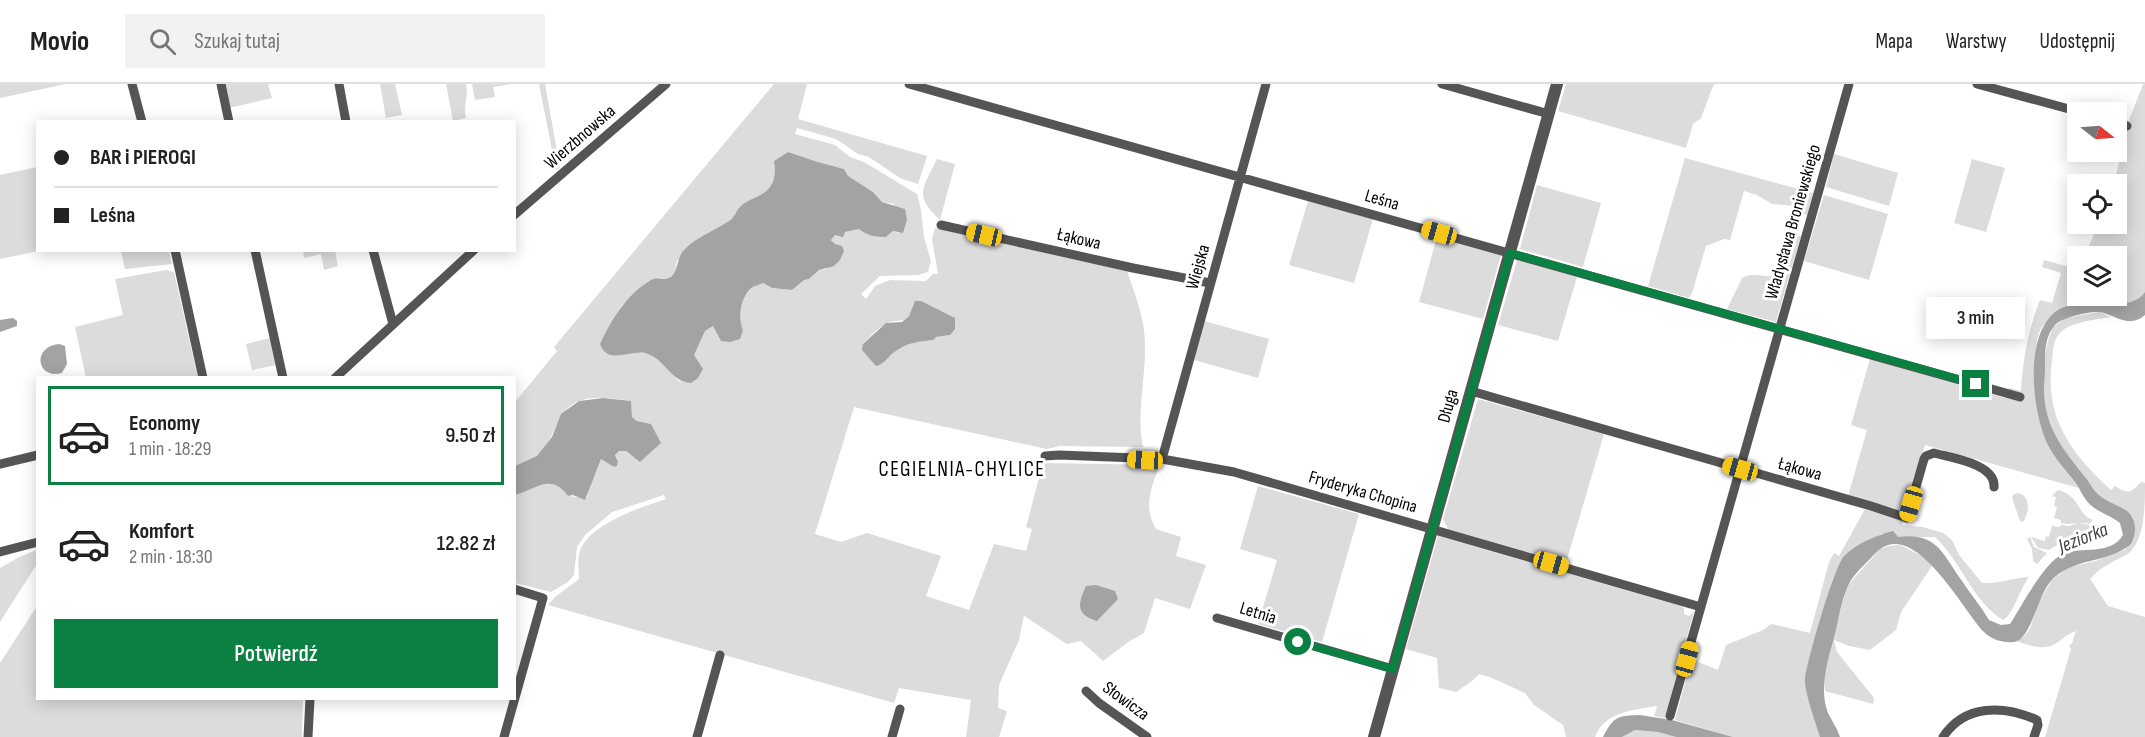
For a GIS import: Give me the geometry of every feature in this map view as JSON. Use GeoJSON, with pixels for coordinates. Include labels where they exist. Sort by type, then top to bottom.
{"type":"FeatureCollection","features":[{"type":"Feature","properties":{"kind":"street"},"geometry":{"type":"LineString","coordinates":[[132,84],[141,120]]}},
{"type":"Feature","properties":{"kind":"street"},"geometry":{"type":"LineString","coordinates":[[221,84],[229,120]]}},
{"type":"Feature","properties":{"kind":"street"},"geometry":{"type":"LineString","coordinates":[[339,84],[346,120]]}},
{"type":"Feature","properties":{"kind":"street","name":"Wierzbnowska"},"geometry":{"type":"LineString","coordinates":[[516,213],[666,84]]}},
{"type":"Feature","properties":{"kind":"street","name":"Leśna"},"geometry":{"type":"LineString","coordinates":[[909,84],[2019,397]]}},
{"type":"Feature","properties":{"kind":"street","name":"Wiejska"},"geometry":{"type":"LineString","coordinates":[[1162,459],[1266,84]]}},
{"type":"Feature","properties":{"kind":"street"},"geometry":{"type":"LineString","coordinates":[[1442,84],[1549,114]]}},
{"type":"Feature","properties":{"kind":"street","name":"Długa"},"geometry":{"type":"LineString","coordinates":[[1374,737],[1557,84]]}},
{"type":"Feature","properties":{"kind":"street","name":"Władysława Broniewskiego"},"geometry":{"type":"LineString","coordinates":[[1670,716],[1849,84]]}},
{"type":"Feature","properties":{"kind":"street"},"geometry":{"type":"LineString","coordinates":[[1977,84],[2067,108]]}},
{"type":"Feature","properties":{"kind":"street","name":"Łąkowa"},"geometry":{"type":"LineString","coordinates":[[941,225],[1210,283]]}},
{"type":"Feature","properties":{"kind":"street"},"geometry":{"type":"LineString","coordinates":[[175,252],[203,376]]}},
{"type":"Feature","properties":{"kind":"street"},"geometry":{"type":"LineString","coordinates":[[255,252],[283,376]]}},
{"type":"Feature","properties":{"kind":"street"},"geometry":{"type":"LineString","coordinates":[[374,252],[393,324]]}},
{"type":"Feature","properties":{"kind":"street"},"geometry":{"type":"LineString","coordinates":[[338,376],[472,252]]}},
{"type":"Feature","properties":{"kind":"street","name":"Łąkowa"},"geometry":{"type":"LineString","coordinates":[[1471,391],[1907,518],[1924,459],[1929,454],[1934,453],[1983,468],[1991,475],[1994,487]]}},
{"type":"Feature","properties":{"kind":"street"},"geometry":{"type":"LineString","coordinates":[[0,464],[36,455]]}},
{"type":"Feature","properties":{"kind":"street","name":"Fryderyka Chopina"},"geometry":{"type":"LineString","coordinates":[[1045,456],[1162,459],[1234,472],[1701,607]]}},
{"type":"Feature","properties":{"kind":"street"},"geometry":{"type":"LineString","coordinates":[[0,552],[36,543]]}},
{"type":"Feature","properties":{"kind":"street"},"geometry":{"type":"LineString","coordinates":[[516,590],[543,598],[516,694]]}},
{"type":"Feature","properties":{"kind":"street","name":"Letnia"},"geometry":{"type":"LineString","coordinates":[[1217,618],[1393,669]]}},
{"type":"Feature","properties":{"kind":"street"},"geometry":{"type":"LineString","coordinates":[[698,737],[720,655]]}},
{"type":"Feature","properties":{"kind":"street","name":"Słowicza"},"geometry":{"type":"LineString","coordinates":[[1086,691],[1099,703],[1148,737]]}},
{"type":"Feature","properties":{"kind":"street"},"geometry":{"type":"LineString","coordinates":[[308,737],[310,700]]}},
{"type":"Feature","properties":{"kind":"street"},"geometry":{"type":"LineString","coordinates":[[504,737],[514,700]]}},
{"type":"Feature","properties":{"kind":"street"},"geometry":{"type":"LineString","coordinates":[[892,737],[900,709]]}},
{"type":"Feature","properties":{"kind":"street"},"geometry":{"type":"LineString","coordinates":[[1943,737],[1956,722],[1965,716],[1983,710],[2004,710],[2037,720],[2038,725],[2034,737]]}},
{"type":"Feature","properties":{"kind":"shaded area"},"geometry":{"type":"Polygon","coordinates":[[[0,84],[66,84],[0,98],[0,84]]]}},
{"type":"Feature","properties":{"kind":"shaded area"},"geometry":{"type":"Polygon","coordinates":[[[224,84],[268,84],[272,98],[229,108],[224,84]]]}},
{"type":"Feature","properties":{"kind":"shaded area"},"geometry":{"type":"Polygon","coordinates":[[[380,84],[395,84],[402,115],[386,118],[380,84]]]}},
{"type":"Feature","properties":{"kind":"shaded area"},"geometry":{"type":"Polygon","coordinates":[[[446,84],[466,84],[466,118],[453,120],[446,84]]]}},
{"type":"Feature","properties":{"kind":"shaded area"},"geometry":{"type":"Polygon","coordinates":[[[472,84],[511,84],[493,87],[495,97],[475,100],[472,84]]]}},
{"type":"Feature","properties":{"kind":"shaded area"},"geometry":{"type":"Polygon","coordinates":[[[539,84],[545,84],[560,168],[556,170],[539,84]]]}},
{"type":"Feature","properties":{"kind":"shaded area"},"geometry":{"type":"Polygon","coordinates":[[[774,84],[807,84],[798,119],[927,156],[918,184],[900,178],[869,157],[858,154],[836,139],[797,128],[795,134],[835,145],[850,157],[864,162],[917,194],[924,237],[931,261],[928,272],[918,275],[880,276],[861,294],[866,299],[875,286],[890,280],[926,281],[933,274],[938,274],[932,239],[935,228],[1127,271],[1145,335],[1140,422],[1143,447],[1060,446],[1047,449],[854,407],[815,534],[841,542],[867,533],[941,556],[926,596],[969,610],[994,544],[1026,551],[1032,529],[1026,527],[1043,463],[1160,465],[1150,497],[1152,521],[1156,529],[1181,537],[1176,556],[1206,565],[1190,609],[1155,598],[1144,633],[1103,661],[1081,641],[1067,644],[1024,616],[1019,640],[999,685],[998,708],[1007,711],[999,737],[966,737],[971,700],[899,688],[894,703],[548,605],[579,579],[578,561],[585,541],[617,518],[666,499],[664,495],[612,512],[585,535],[577,547],[574,575],[568,582],[551,592],[516,583],[516,495],[549,484],[555,485],[568,496],[587,498],[601,459],[614,467],[617,466],[615,454],[625,451],[640,461],[660,443],[651,424],[637,421],[632,417],[631,401],[591,398],[571,406],[560,419],[543,451],[534,458],[516,466],[516,401],[557,351],[554,347],[774,84]],[[788,152],[774,161],[775,179],[771,187],[744,205],[734,217],[677,261],[675,272],[669,278],[659,278],[623,304],[600,344],[649,354],[680,382],[705,331],[713,326],[717,330],[743,330],[741,309],[744,298],[751,288],[763,283],[772,288],[792,290],[819,270],[826,269],[835,245],[831,239],[835,235],[860,228],[878,237],[886,237],[893,231],[899,233],[894,204],[882,202],[873,192],[847,176],[844,169],[788,152]],[[913,306],[908,317],[883,326],[863,344],[894,352],[914,341],[932,340],[936,337],[950,335],[913,306]]]}},
{"type":"Feature","properties":{"kind":"shaded area"},"geometry":{"type":"Polygon","coordinates":[[[1566,84],[1715,84],[1701,118],[1693,124],[1686,148],[1558,111],[1566,84]]]}},
{"type":"Feature","properties":{"kind":"shaded area"},"geometry":{"type":"Polygon","coordinates":[[[2143,84],[2145,84],[2145,292],[2138,299],[2127,303],[2127,246],[2089,246],[2094,234],[2127,234],[2127,174],[2116,174],[2119,162],[2127,162],[2128,123],[2143,84]]]}},
{"type":"Feature","properties":{"kind":"shaded area"},"geometry":{"type":"Polygon","coordinates":[[[788,152],[844,169],[848,176],[873,192],[882,202],[905,209],[907,220],[903,233],[893,231],[886,237],[878,237],[859,229],[845,232],[843,237],[835,235],[831,240],[842,246],[844,251],[834,266],[819,270],[792,290],[772,288],[763,283],[751,288],[742,304],[740,315],[743,330],[740,339],[730,342],[721,341],[713,326],[705,331],[694,355],[703,369],[698,378],[691,383],[677,378],[658,360],[645,353],[613,355],[603,350],[600,344],[627,300],[651,280],[667,279],[672,276],[681,254],[688,246],[729,221],[744,204],[767,190],[774,178],[774,161],[788,152]]]}},
{"type":"Feature","properties":{"kind":"shaded area"},"geometry":{"type":"Polygon","coordinates":[[[1834,154],[1898,173],[1889,206],[1826,187],[1834,154]]]}},
{"type":"Feature","properties":{"kind":"shaded area"},"geometry":{"type":"Polygon","coordinates":[[[1685,158],[1813,193],[1807,215],[1800,213],[1794,206],[1772,204],[1757,195],[1744,191],[1730,240],[1724,239],[1706,246],[1689,298],[1648,286],[1685,158]]]}},
{"type":"Feature","properties":{"kind":"shaded area"},"geometry":{"type":"Polygon","coordinates":[[[937,159],[955,164],[940,220],[923,197],[925,184],[937,159]]]}},
{"type":"Feature","properties":{"kind":"shaded area"},"geometry":{"type":"Polygon","coordinates":[[[1972,159],[2005,168],[1986,232],[1954,223],[1972,159]]]}},
{"type":"Feature","properties":{"kind":"shaded area"},"geometry":{"type":"Polygon","coordinates":[[[36,167],[36,252],[0,259],[0,175],[36,167]]]}},
{"type":"Feature","properties":{"kind":"shaded area"},"geometry":{"type":"Polygon","coordinates":[[[1537,185],[1601,203],[1583,267],[1520,249],[1537,185]]]}},
{"type":"Feature","properties":{"kind":"shaded area"},"geometry":{"type":"Polygon","coordinates":[[[1824,195],[1888,214],[1869,280],[1804,261],[1824,195]]]}},
{"type":"Feature","properties":{"kind":"shaded area"},"geometry":{"type":"Polygon","coordinates":[[[1308,201],[1373,219],[1354,283],[1289,265],[1308,201]]]}},
{"type":"Feature","properties":{"kind":"shaded area"},"geometry":{"type":"Polygon","coordinates":[[[1795,235],[1801,236],[1776,322],[1727,309],[1742,278],[1751,275],[1777,275],[1789,241],[1795,235]]]}},
{"type":"Feature","properties":{"kind":"shaded area"},"geometry":{"type":"Polygon","coordinates":[[[1437,237],[1501,255],[1483,319],[1419,302],[1437,237]]]}},
{"type":"Feature","properties":{"kind":"shaded area"},"geometry":{"type":"Polygon","coordinates":[[[121,252],[169,252],[172,264],[125,269],[121,252]]]}},
{"type":"Feature","properties":{"kind":"shaded area"},"geometry":{"type":"Polygon","coordinates":[[[303,252],[335,252],[338,266],[324,270],[321,254],[304,258],[303,252]]]}},
{"type":"Feature","properties":{"kind":"shaded area"},"geometry":{"type":"Polygon","coordinates":[[[1517,260],[1577,277],[1558,341],[1498,325],[1517,260]]]}},
{"type":"Feature","properties":{"kind":"shaded area"},"geometry":{"type":"Polygon","coordinates":[[[2044,260],[2067,266],[2067,306],[2075,306],[2049,320],[2040,331],[2035,367],[2036,403],[2039,419],[2050,446],[2079,488],[1925,445],[1905,514],[1848,496],[1867,430],[1851,425],[1870,359],[2005,398],[2009,388],[2021,391],[2027,344],[2036,311],[2040,300],[2052,303],[2061,273],[2042,267],[2044,260]]]}},
{"type":"Feature","properties":{"kind":"shaded area"},"geometry":{"type":"Polygon","coordinates":[[[166,270],[174,272],[198,376],[86,376],[75,327],[123,315],[115,279],[166,270]]]}},
{"type":"Feature","properties":{"kind":"shaded area"},"geometry":{"type":"Polygon","coordinates":[[[2145,292],[2145,315],[2132,321],[2121,320],[2098,312],[2058,322],[2051,330],[2047,341],[2044,388],[2047,414],[2062,446],[2102,498],[2130,514],[2135,529],[2131,544],[2112,555],[2079,564],[2059,574],[2045,589],[2025,634],[2014,642],[1994,639],[1987,635],[1952,589],[1923,557],[1908,547],[1893,544],[1879,550],[1854,576],[1845,594],[1828,658],[1824,686],[1825,704],[1840,737],[1820,737],[1808,699],[1805,679],[1834,577],[1844,556],[1854,548],[1893,531],[1898,537],[1911,536],[1931,542],[1944,554],[1989,620],[2001,625],[2010,624],[2041,575],[2063,554],[2103,548],[2118,542],[2123,535],[2120,523],[2086,500],[2047,443],[2037,412],[2035,353],[2039,336],[2047,321],[2058,310],[2069,306],[2127,306],[2127,303],[2145,292]]]}},
{"type":"Feature","properties":{"kind":"shaded area"},"geometry":{"type":"Polygon","coordinates":[[[915,301],[921,301],[955,318],[955,329],[950,335],[905,346],[876,366],[862,350],[863,344],[886,323],[902,322],[909,316],[915,301]]]}},
{"type":"Feature","properties":{"kind":"shaded area"},"geometry":{"type":"Polygon","coordinates":[[[2099,312],[2111,317],[2070,326],[2057,337],[2052,361],[2052,400],[2064,433],[2073,448],[2111,490],[2115,486],[2129,492],[2141,482],[2145,483],[2143,521],[2134,547],[2129,553],[2104,567],[2090,579],[2108,606],[2145,617],[2145,737],[2045,737],[2071,649],[2069,646],[2076,631],[2055,644],[2045,647],[2036,647],[2016,641],[2030,629],[2037,606],[2051,581],[2067,568],[2095,561],[2126,549],[2127,511],[2102,498],[2079,473],[2053,434],[2045,404],[2044,363],[2053,327],[2066,318],[2099,312]]]}},
{"type":"Feature","properties":{"kind":"shaded area"},"geometry":{"type":"Polygon","coordinates":[[[13,318],[17,321],[17,326],[0,332],[0,320],[13,318]]]}},
{"type":"Feature","properties":{"kind":"shaded area"},"geometry":{"type":"Polygon","coordinates":[[[1204,321],[1269,339],[1258,378],[1194,360],[1204,321]]]}},
{"type":"Feature","properties":{"kind":"shaded area"},"geometry":{"type":"Polygon","coordinates":[[[270,338],[276,365],[252,370],[246,344],[270,338]]]}},
{"type":"Feature","properties":{"kind":"shaded area"},"geometry":{"type":"Polygon","coordinates":[[[59,344],[65,346],[67,364],[62,373],[47,372],[43,368],[41,356],[50,346],[59,344]]]}},
{"type":"Feature","properties":{"kind":"shaded area"},"geometry":{"type":"Polygon","coordinates":[[[603,398],[631,401],[632,417],[637,421],[651,424],[661,443],[640,462],[626,451],[619,451],[615,455],[618,462],[614,467],[601,459],[585,500],[573,495],[568,496],[555,485],[549,484],[516,495],[516,466],[537,456],[552,437],[561,414],[579,401],[603,398]]]}},
{"type":"Feature","properties":{"kind":"shaded area"},"geometry":{"type":"Polygon","coordinates":[[[1478,399],[1604,434],[1566,563],[1448,529],[1443,519],[1478,399]]]}},
{"type":"Feature","properties":{"kind":"shaded area"},"geometry":{"type":"Polygon","coordinates":[[[1258,486],[1359,514],[1322,642],[1258,624],[1277,560],[1240,549],[1258,486]]]}},
{"type":"Feature","properties":{"kind":"shaded area"},"geometry":{"type":"Polygon","coordinates":[[[2058,490],[2075,500],[2084,514],[2093,520],[2089,524],[2068,524],[2061,523],[2061,520],[2054,518],[2057,507],[2054,506],[2056,497],[2052,496],[2058,490]]]}},
{"type":"Feature","properties":{"kind":"shaded area"},"geometry":{"type":"Polygon","coordinates":[[[2018,493],[2026,498],[2028,505],[2023,522],[2020,521],[2012,498],[2018,493]]]}},
{"type":"Feature","properties":{"kind":"shaded area"},"geometry":{"type":"Polygon","coordinates":[[[1865,509],[1903,521],[1902,525],[1923,527],[1943,533],[1952,540],[1959,555],[1982,583],[2029,577],[2007,617],[2003,620],[1983,602],[1935,537],[1897,537],[1881,534],[1843,557],[1832,582],[1805,681],[1820,737],[1733,737],[1675,720],[1691,659],[1718,670],[1726,645],[1763,630],[1771,624],[1810,633],[1829,562],[1834,553],[1839,556],[1865,509]]]}},
{"type":"Feature","properties":{"kind":"shaded area"},"geometry":{"type":"Polygon","coordinates":[[[2079,523],[2089,525],[2091,531],[2070,537],[2049,550],[2038,548],[2031,537],[2045,541],[2046,536],[2049,537],[2052,526],[2069,526],[2079,523]]]}},
{"type":"Feature","properties":{"kind":"shaded area"},"geometry":{"type":"Polygon","coordinates":[[[1438,536],[1681,606],[1684,608],[1684,614],[1689,616],[1694,611],[1665,718],[1654,716],[1657,706],[1638,709],[1612,717],[1599,729],[1595,737],[1566,737],[1563,725],[1534,705],[1525,693],[1492,678],[1479,674],[1456,692],[1439,688],[1437,658],[1406,649],[1438,536]]]}},
{"type":"Feature","properties":{"kind":"shaded area"},"geometry":{"type":"Polygon","coordinates":[[[2030,537],[2034,547],[2047,553],[2037,564],[2033,561],[2032,549],[2027,539],[2030,537]]]}},
{"type":"Feature","properties":{"kind":"shaded area"},"geometry":{"type":"Polygon","coordinates":[[[1900,545],[1924,557],[1932,566],[1901,612],[1896,630],[1870,650],[1834,640],[1837,652],[1874,698],[1873,704],[1825,691],[1827,660],[1847,586],[1880,549],[1900,545]]]}},
{"type":"Feature","properties":{"kind":"shaded area"},"geometry":{"type":"Polygon","coordinates":[[[36,550],[36,566],[0,622],[0,568],[36,550]]]}},
{"type":"Feature","properties":{"kind":"shaded area"},"geometry":{"type":"Polygon","coordinates":[[[1096,585],[1115,591],[1118,599],[1097,621],[1085,615],[1080,608],[1086,586],[1096,585]]]}},
{"type":"Feature","properties":{"kind":"shaded area"},"geometry":{"type":"Polygon","coordinates":[[[36,608],[36,700],[303,700],[302,737],[0,737],[0,663],[36,608]]]}},
{"type":"Feature","properties":{"kind":"shaded area"},"geometry":{"type":"Polygon","coordinates":[[[1640,715],[1672,720],[1733,737],[1676,737],[1658,732],[1635,730],[1622,737],[1603,737],[1617,718],[1640,715]]]}},
{"type":"Feature","properties":{"kind":"shaded area"},"geometry":{"type":"Polygon","coordinates":[[[1635,730],[1658,732],[1676,737],[1622,737],[1635,730]]]}},
{"type":"Feature","properties":{"kind":"district","name":"CEGIELNIA-CHYLICE"},"geometry":{"type":"Point","coordinates":[962,469]}},
{"type":"Feature","properties":{"kind":"route"},"geometry":{"type":"LineString","coordinates":[[1298,642],[1393,669],[1510,253],[1976,384]]}},
{"type":"Feature","properties":{"kind":"water label","name":"Jeziorka"},"geometry":{"type":"Point","coordinates":[2083,538]}}]}
